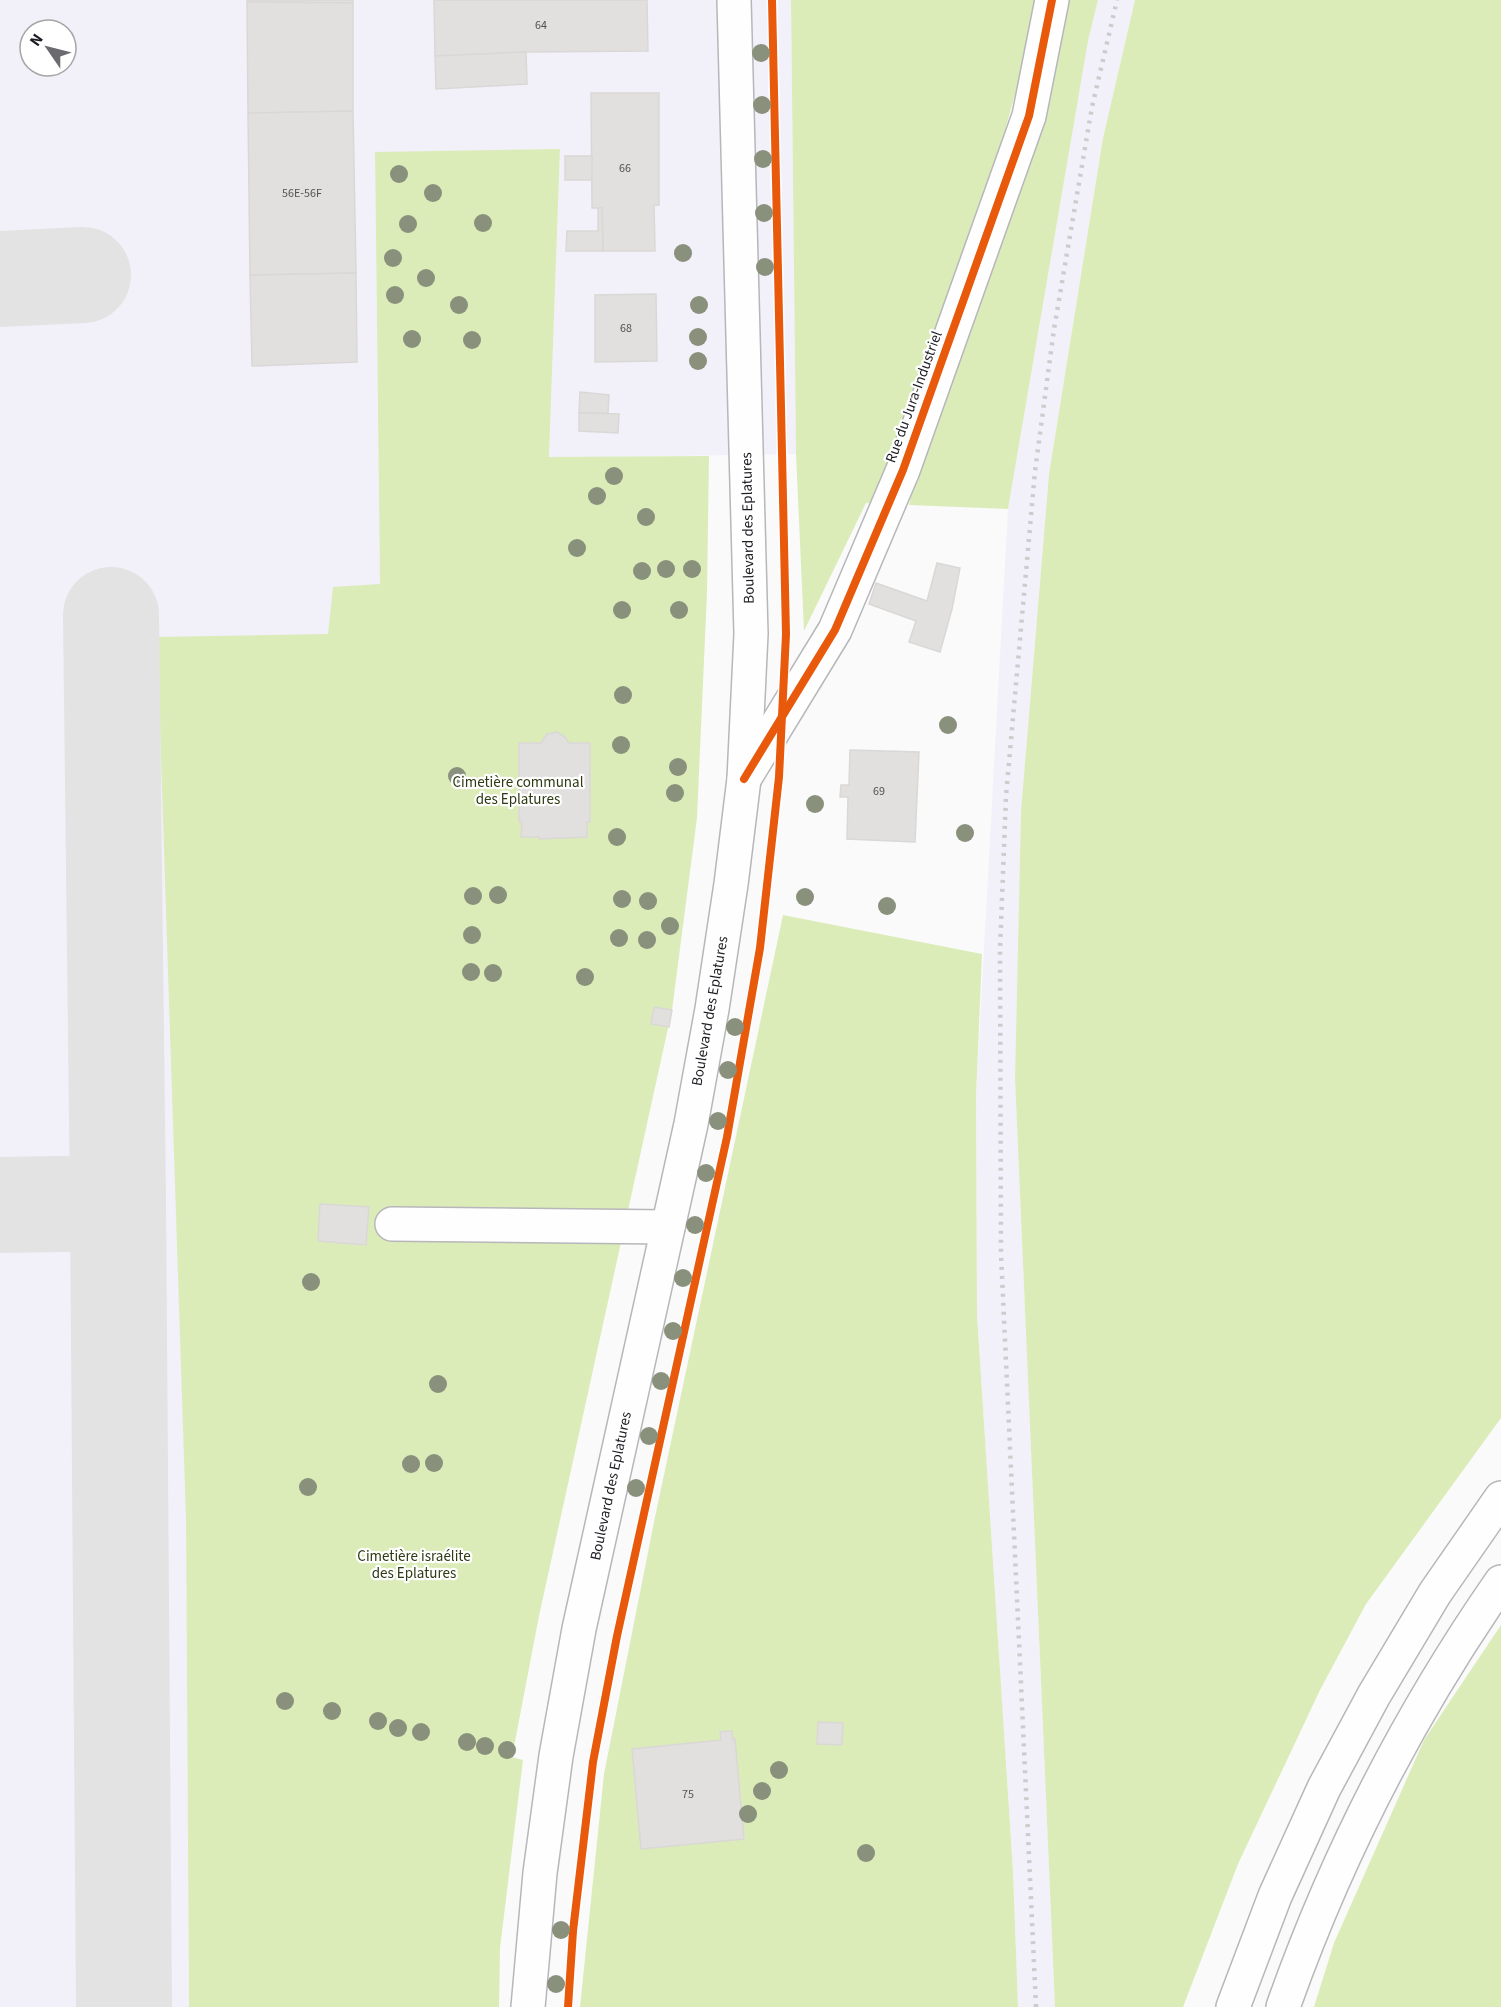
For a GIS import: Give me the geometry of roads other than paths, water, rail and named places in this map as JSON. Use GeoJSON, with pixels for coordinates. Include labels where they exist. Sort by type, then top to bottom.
{"type":"FeatureCollection","features":[{"type":"Feature","properties":{"kind":"main road","name":"Boulevard des Eplatures"},"geometry":{"type":"LineString","coordinates":[[528,2007],[540,1873],[562,1721],[579,1629],[691,1124],[712,1009],[744,779],[751,634],[734,0]]}},
{"type":"Feature","properties":{"kind":"main road","name":"Rue du Jura-Industriel"},"geometry":{"type":"LineString","coordinates":[[744,779],[835,630],[903,470],[1029,116],[1052,0]]}},
{"type":"Feature","properties":{"kind":"main road"},"geometry":{"type":"LineString","coordinates":[[392,1224],[668,1227]]}},
{"type":"Feature","properties":{"kind":"main road"},"geometry":{"type":"LineString","coordinates":[[1233,2007],[1275,1896],[1324,1788],[1374,1695],[1435,1593],[1501,1498]]}},
{"type":"Feature","properties":{"kind":"main road"},"geometry":{"type":"LineString","coordinates":[[1283,2007],[1316,1920],[1368,1807],[1414,1719],[1472,1624],[1501,1582]]}},
{"type":"Feature","properties":{"kind":"railway"},"geometry":{"type":"LineString","coordinates":[[1036,2007],[1001,1254],[1000,950],[1006,796],[1035,471],[1054,329],[1092,107],[1117,0]]}},
{"type":"Feature","properties":{"kind":"park label","name":"Cimetière communal des Eplatures"},"geometry":{"type":"Point","coordinates":[518,790]}},
{"type":"Feature","properties":{"kind":"park label","name":"Cimetière israélite des Eplatures"},"geometry":{"type":"Point","coordinates":[414,1564]}}]}
